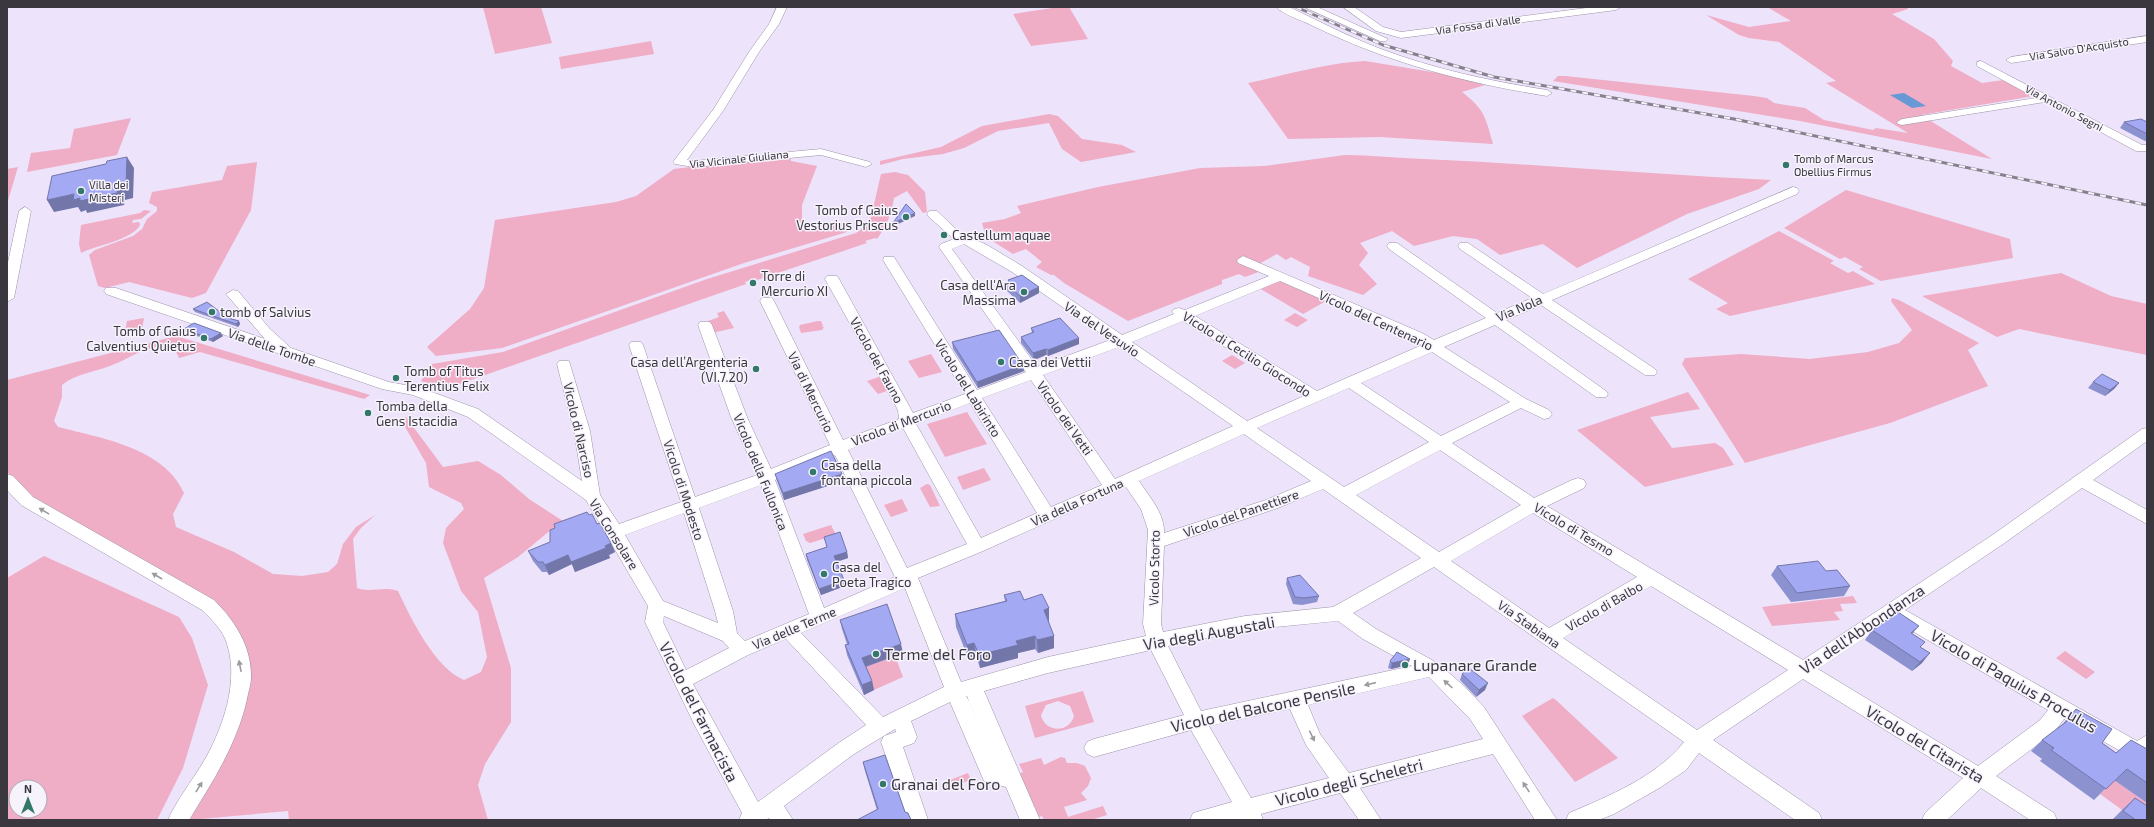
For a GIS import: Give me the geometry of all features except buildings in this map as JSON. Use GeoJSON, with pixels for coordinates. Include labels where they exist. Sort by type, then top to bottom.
{"type":"FeatureCollection","features":[{"type":"Feature","properties":{"kind":"street","name":"Via Vicinale Giuliana"},"geometry":{"type":"LineString","coordinates":[[782,7],[774,24],[754,52],[718,111],[679,162],[694,164],[821,152],[866,164]]}},
{"type":"Feature","properties":{"kind":"street"},"geometry":{"type":"LineString","coordinates":[[1282,7],[1353,42],[1405,60],[1477,81],[1547,93]]}},
{"type":"Feature","properties":{"kind":"street"},"geometry":{"type":"LineString","coordinates":[[1309,7],[1388,41],[1401,41],[1401,35]]}},
{"type":"Feature","properties":{"kind":"street","name":"Via Fossa di Valle"},"geometry":{"type":"LineString","coordinates":[[1348,7],[1375,27],[1385,32],[1401,35],[1616,7]]}},
{"type":"Feature","properties":{"kind":"street","name":"Via Salvo D'Acquisto"},"geometry":{"type":"LineString","coordinates":[[2011,60],[2147,39]]}},
{"type":"Feature","properties":{"kind":"street","name":"Via Antonio Segni"},"geometry":{"type":"LineString","coordinates":[[1981,64],[2140,149],[2147,148]]}},
{"type":"Feature","properties":{"kind":"street"},"geometry":{"type":"LineString","coordinates":[[1902,122],[2047,99]]}},
{"type":"Feature","properties":{"kind":"street","name":"Via Nola"},"geometry":{"type":"LineString","coordinates":[[1246,427],[1494,318],[1793,191]]}},
{"type":"Feature","properties":{"kind":"street"},"geometry":{"type":"LineString","coordinates":[[7,298],[25,211]]}},
{"type":"Feature","properties":{"kind":"street"},"geometry":{"type":"LineString","coordinates":[[932,214],[959,238]]}},
{"type":"Feature","properties":{"kind":"street","name":"Via del Vesuvio"},"geometry":{"type":"LineString","coordinates":[[959,238],[983,248],[1010,265],[1246,427]]}},
{"type":"Feature","properties":{"kind":"street","name":"Vicolo dei Vetti"},"geometry":{"type":"LineString","coordinates":[[959,238],[946,247],[1111,486]]}},
{"type":"Feature","properties":{"kind":"street"},"geometry":{"type":"LineString","coordinates":[[1393,246],[1601,394]]}},
{"type":"Feature","properties":{"kind":"street"},"geometry":{"type":"LineString","coordinates":[[1464,246],[1650,372]]}},
{"type":"Feature","properties":{"kind":"street","name":"Vicolo del Labirinto"},"geometry":{"type":"LineString","coordinates":[[889,260],[1047,515]]}},
{"type":"Feature","properties":{"kind":"street","name":"Vicolo del Centenario"},"geometry":{"type":"LineString","coordinates":[[1243,260],[1417,336],[1521,402],[1544,414]]}},
{"type":"Feature","properties":{"kind":"street","name":"Vicolo di Mercurio"},"geometry":{"type":"LineString","coordinates":[[615,532],[766,478],[908,421],[1121,341],[1181,313],[1280,276]]}},
{"type":"Feature","properties":{"kind":"street","name":"Vicolo del Fauno"},"geometry":{"type":"LineString","coordinates":[[832,279],[874,352],[905,410],[908,421],[977,547]]}},
{"type":"Feature","properties":{"kind":"street","name":"Via delle Tombe"},"geometry":{"type":"LineString","coordinates":[[111,291],[387,386],[416,391],[435,398]]}},
{"type":"Feature","properties":{"kind":"street"},"geometry":{"type":"LineString","coordinates":[[233,294],[265,332],[289,353]]}},
{"type":"Feature","properties":{"kind":"street","name":"Via di Mercurio"},"geometry":{"type":"LineString","coordinates":[[767,300],[902,573],[915,590],[964,688],[1013,780],[1030,820]]}},
{"type":"Feature","properties":{"kind":"street","name":"Vicolo di Cecilio Giocondo"},"geometry":{"type":"LineString","coordinates":[[1181,313],[1316,397]]}},
{"type":"Feature","properties":{"kind":"street","name":"Vicolo della Fullonica"},"geometry":{"type":"LineString","coordinates":[[705,325],[739,417],[766,478],[819,618]]}},
{"type":"Feature","properties":{"kind":"street","name":"Vicolo di Modesto"},"geometry":{"type":"LineString","coordinates":[[636,345],[690,505],[724,612],[729,636]]}},
{"type":"Feature","properties":{"kind":"street","name":"Vicolo di Narciso"},"geometry":{"type":"LineString","coordinates":[[564,364],[582,431],[592,496]]}},
{"type":"Feature","properties":{"kind":"street","name":"Vicolo di Tesmo"},"geometry":{"type":"LineString","coordinates":[[1350,382],[1533,505],[1802,669]]}},
{"type":"Feature","properties":{"kind":"street","name":"Via Consolare"},"geometry":{"type":"LineString","coordinates":[[435,398],[473,413],[592,496],[615,532],[657,606]]}},
{"type":"Feature","properties":{"kind":"street"},"geometry":{"type":"LineString","coordinates":[[1344,496],[1440,443],[1521,402]]}},
{"type":"Feature","properties":{"kind":"street","name":"Via dell'Abbondanza"},"geometry":{"type":"LineString","coordinates":[[1576,820],[1607,807],[1660,777],[1679,764],[1698,740],[1996,540],[2081,480],[2147,426]]}},
{"type":"Feature","properties":{"kind":"street","name":"Via della Fortuna"},"geometry":{"type":"LineString","coordinates":[[902,573],[914,572],[977,547],[1246,427]]}},
{"type":"Feature","properties":{"kind":"street","name":"Via Stabiana"},"geometry":{"type":"LineString","coordinates":[[1246,427],[1435,559],[1552,636],[1812,820]]}},
{"type":"Feature","properties":{"kind":"street","name":"Vicolo Storto"},"geometry":{"type":"LineString","coordinates":[[1129,478],[1154,517],[1157,542],[1152,624],[1156,641],[1196,720],[1250,814]]}},
{"type":"Feature","properties":{"kind":"street"},"geometry":{"type":"LineString","coordinates":[[7,480],[27,501],[208,605],[224,621],[236,644],[242,678],[232,722],[219,753],[178,820]]}},
{"type":"Feature","properties":{"kind":"street"},"geometry":{"type":"LineString","coordinates":[[2081,480],[2147,518]]}},
{"type":"Feature","properties":{"kind":"street","name":"Vicolo del Panettiere"},"geometry":{"type":"LineString","coordinates":[[1157,542],[1279,502],[1324,482]]}},
{"type":"Feature","properties":{"kind":"street","name":"Via degli Augustali"},"geometry":{"type":"LineString","coordinates":[[764,815],[847,748],[880,727],[964,688],[1048,665],[1245,623],[1315,617],[1340,612],[1435,559],[1444,557],[1533,505],[1578,484]]}},
{"type":"Feature","properties":{"kind":"street","name":"Via delle Terme"},"geometry":{"type":"LineString","coordinates":[[682,681],[742,650],[819,618],[902,573]]}},
{"type":"Feature","properties":{"kind":"street","name":"Vicolo di Balbo"},"geometry":{"type":"LineString","coordinates":[[1552,636],[1652,577]]}},
{"type":"Feature","properties":{"kind":"street"},"geometry":{"type":"LineString","coordinates":[[657,606],[729,636],[742,650]]}},
{"type":"Feature","properties":{"kind":"street","name":"Vicolo del Farmacista"},"geometry":{"type":"LineString","coordinates":[[657,606],[654,622],[682,681],[733,780],[764,815]]}},
{"type":"Feature","properties":{"kind":"street","name":"Vicolo di Paquius Proculus"},"geometry":{"type":"LineString","coordinates":[[1891,610],[2061,708],[2142,748]]}},
{"type":"Feature","properties":{"kind":"street"},"geometry":{"type":"LineString","coordinates":[[1340,612],[1419,668],[1477,713],[1547,820]]}},
{"type":"Feature","properties":{"kind":"street"},"geometry":{"type":"LineString","coordinates":[[790,629],[796,638],[880,727]]}},
{"type":"Feature","properties":{"kind":"street","name":"Vicolo del Balcone Pensile"},"geometry":{"type":"LineString","coordinates":[[1094,748],[1196,720],[1296,700],[1419,668]]}},
{"type":"Feature","properties":{"kind":"street","name":"Vicolo del Citarista"},"geometry":{"type":"LineString","coordinates":[[1802,669],[1980,776],[2048,820]]}},
{"type":"Feature","properties":{"kind":"street"},"geometry":{"type":"LineString","coordinates":[[1296,700],[1313,739],[1371,820]]}},
{"type":"Feature","properties":{"kind":"street"},"geometry":{"type":"LineString","coordinates":[[1932,820],[1980,776],[2047,726],[2061,708]]}},
{"type":"Feature","properties":{"kind":"street"},"geometry":{"type":"LineString","coordinates":[[900,717],[907,736],[891,742],[918,820]]}},
{"type":"Feature","properties":{"kind":"street","name":"Vicolo degli Scheletri"},"geometry":{"type":"LineString","coordinates":[[1200,820],[1250,814],[1344,784],[1498,744]]}},
{"type":"Feature","properties":{"kind":"shaded area"},"geometry":{"type":"Polygon","coordinates":[[[483,7],[541,7],[552,43],[495,54],[483,7]]]}},
{"type":"Feature","properties":{"kind":"shaded area"},"geometry":{"type":"Polygon","coordinates":[[[1059,7],[1069,7],[1088,39],[1031,46],[1013,14],[1059,7]]]}},
{"type":"Feature","properties":{"kind":"shaded area"},"geometry":{"type":"Polygon","coordinates":[[[1767,7],[1907,7],[1908,9],[1892,14],[1934,39],[1953,61],[1951,66],[1982,83],[2004,80],[2034,96],[1921,115],[1992,159],[1800,121],[1553,81],[1558,76],[1565,76],[1754,96],[1767,98],[1774,103],[1805,108],[1824,120],[1873,130],[1876,128],[1908,133],[1826,83],[1836,81],[1779,42],[1749,38],[1739,35],[1706,15],[1749,27],[1791,21],[1767,7]]]}},
{"type":"Feature","properties":{"kind":"shaded area"},"geometry":{"type":"Polygon","coordinates":[[[651,41],[654,54],[561,69],[559,57],[651,41]]]}},
{"type":"Feature","properties":{"kind":"shaded area"},"geometry":{"type":"Polygon","coordinates":[[[1365,61],[1438,73],[1485,85],[1462,92],[1470,98],[1483,114],[1493,144],[1380,137],[1288,139],[1248,83],[1335,64],[1365,61]]]}},
{"type":"Feature","properties":{"kind":"shaded area"},"geometry":{"type":"Polygon","coordinates":[[[1049,114],[1058,116],[1082,139],[1122,145],[1136,152],[1081,162],[1062,149],[1049,123],[998,131],[964,148],[943,154],[903,159],[880,165],[880,161],[941,147],[982,126],[1049,114]]]}},
{"type":"Feature","properties":{"kind":"shaded area"},"geometry":{"type":"Polygon","coordinates":[[[131,118],[117,155],[27,172],[31,153],[70,148],[74,129],[131,118]]]}},
{"type":"Feature","properties":{"kind":"shaded area"},"geometry":{"type":"Polygon","coordinates":[[[790,155],[791,161],[817,166],[802,205],[802,230],[850,221],[847,232],[744,263],[502,348],[436,356],[427,347],[470,309],[484,288],[495,220],[616,202],[636,196],[674,169],[790,155]]]}},
{"type":"Feature","properties":{"kind":"shaded area"},"geometry":{"type":"Polygon","coordinates":[[[1345,155],[1771,180],[1759,189],[1687,214],[1577,268],[1543,244],[1500,255],[1477,239],[1453,236],[1414,246],[1392,231],[1360,243],[1368,253],[1359,265],[1377,284],[1363,295],[1308,276],[1310,267],[1291,257],[1286,260],[1277,254],[1257,265],[1264,270],[1245,277],[1239,274],[1222,280],[1222,284],[1128,321],[1064,283],[1054,275],[1051,275],[1036,267],[1042,262],[1026,249],[1013,254],[986,237],[982,223],[1005,219],[1021,213],[1017,206],[1098,187],[1200,168],[1264,166],[1345,155]]]}},
{"type":"Feature","properties":{"kind":"shaded area"},"geometry":{"type":"Polygon","coordinates":[[[257,162],[251,210],[206,293],[192,298],[129,282],[105,288],[98,286],[89,255],[95,250],[133,236],[142,229],[147,219],[157,211],[157,207],[149,203],[152,192],[222,180],[227,166],[257,162]]]}},
{"type":"Feature","properties":{"kind":"shaded area"},"geometry":{"type":"Polygon","coordinates":[[[18,167],[7,204],[7,169],[18,167]]]}},
{"type":"Feature","properties":{"kind":"shaded area"},"geometry":{"type":"Polygon","coordinates":[[[895,172],[908,175],[925,192],[927,212],[923,213],[907,191],[894,198],[888,220],[877,239],[875,238],[865,241],[867,243],[757,280],[756,278],[745,282],[746,284],[445,389],[421,381],[432,364],[503,352],[707,279],[856,233],[866,226],[871,217],[881,174],[895,172]]]}},
{"type":"Feature","properties":{"kind":"shaded area"},"geometry":{"type":"Polygon","coordinates":[[[1846,190],[2010,239],[2013,258],[1881,281],[1859,269],[1863,267],[1845,257],[1840,259],[1784,228],[1846,190]]]}},
{"type":"Feature","properties":{"kind":"shaded area"},"geometry":{"type":"Polygon","coordinates":[[[144,210],[151,211],[141,219],[133,220],[132,223],[139,222],[140,225],[130,235],[81,253],[79,244],[81,225],[140,213],[144,210]]]}},
{"type":"Feature","properties":{"kind":"shaded area"},"geometry":{"type":"Polygon","coordinates":[[[1779,231],[1834,261],[1830,263],[1848,273],[1853,271],[1875,284],[1730,316],[1716,309],[1728,303],[1688,279],[1779,231]]]}},
{"type":"Feature","properties":{"kind":"shaded area"},"geometry":{"type":"Polygon","coordinates":[[[2061,273],[2111,296],[2147,304],[2147,355],[2019,329],[1997,337],[1922,296],[2061,273]]]}},
{"type":"Feature","properties":{"kind":"shaded area"},"geometry":{"type":"Polygon","coordinates":[[[1280,280],[1328,300],[1303,314],[1259,288],[1280,280]]]}},
{"type":"Feature","properties":{"kind":"shaded area"},"geometry":{"type":"Polygon","coordinates":[[[1892,298],[1899,300],[1979,343],[1968,350],[1988,386],[1890,423],[1745,463],[1682,364],[1685,358],[1741,354],[1810,359],[1868,352],[1899,343],[1912,330],[1891,301],[1892,298]]]}},
{"type":"Feature","properties":{"kind":"shaded area"},"geometry":{"type":"Polygon","coordinates":[[[724,311],[734,328],[712,333],[708,321],[719,317],[717,313],[724,311]]]}},
{"type":"Feature","properties":{"kind":"shaded area"},"geometry":{"type":"Polygon","coordinates":[[[1295,313],[1308,320],[1297,327],[1284,320],[1295,313]]]}},
{"type":"Feature","properties":{"kind":"shaded area"},"geometry":{"type":"Polygon","coordinates":[[[144,318],[142,329],[125,332],[127,321],[144,318]]]}},
{"type":"Feature","properties":{"kind":"shaded area"},"geometry":{"type":"Polygon","coordinates":[[[821,321],[823,326],[821,326],[824,327],[822,330],[801,333],[799,327],[800,325],[821,321]]]}},
{"type":"Feature","properties":{"kind":"shaded area"},"geometry":{"type":"Polygon","coordinates":[[[176,336],[370,395],[364,399],[200,352],[179,358],[172,348],[161,347],[146,350],[110,366],[67,381],[62,385],[62,397],[54,421],[58,427],[130,447],[147,455],[162,465],[175,478],[184,493],[173,514],[176,527],[234,552],[273,574],[302,576],[328,572],[337,564],[343,544],[356,527],[375,515],[360,529],[353,539],[357,588],[367,590],[388,589],[398,591],[425,642],[443,665],[453,674],[464,680],[481,672],[487,657],[478,612],[461,591],[443,543],[446,528],[464,509],[461,503],[429,487],[426,463],[401,420],[406,417],[443,467],[478,461],[501,475],[529,499],[566,523],[552,529],[518,557],[484,578],[511,668],[511,722],[485,764],[478,785],[488,820],[289,820],[288,811],[190,820],[243,714],[248,691],[241,641],[226,612],[215,604],[51,510],[28,493],[7,472],[7,380],[176,336]]]}},
{"type":"Feature","properties":{"kind":"shaded area"},"geometry":{"type":"Polygon","coordinates":[[[931,354],[942,372],[919,378],[908,361],[931,354]]]}},
{"type":"Feature","properties":{"kind":"shaded area"},"geometry":{"type":"Polygon","coordinates":[[[1232,355],[1245,363],[1235,369],[1222,361],[1232,355]]]}},
{"type":"Feature","properties":{"kind":"shaded area"},"geometry":{"type":"Polygon","coordinates":[[[879,377],[887,391],[878,394],[867,381],[879,377]]]}},
{"type":"Feature","properties":{"kind":"shaded area"},"geometry":{"type":"Polygon","coordinates":[[[1688,392],[1700,409],[1650,417],[1672,448],[1715,443],[1723,448],[1734,465],[1645,487],[1577,430],[1688,392]]]}},
{"type":"Feature","properties":{"kind":"shaded area"},"geometry":{"type":"Polygon","coordinates":[[[967,412],[987,444],[945,457],[927,424],[967,412]]]}},
{"type":"Feature","properties":{"kind":"shaded area"},"geometry":{"type":"Polygon","coordinates":[[[984,468],[991,480],[963,490],[957,477],[984,468]]]}},
{"type":"Feature","properties":{"kind":"shaded area"},"geometry":{"type":"Polygon","coordinates":[[[927,484],[930,485],[940,506],[930,507],[920,488],[927,484]]]}},
{"type":"Feature","properties":{"kind":"shaded area"},"geometry":{"type":"Polygon","coordinates":[[[902,499],[908,511],[891,517],[884,505],[902,499]]]}},
{"type":"Feature","properties":{"kind":"shaded area"},"geometry":{"type":"Polygon","coordinates":[[[831,525],[836,535],[810,543],[806,541],[803,534],[831,525]]]}},
{"type":"Feature","properties":{"kind":"shaded area"},"geometry":{"type":"Polygon","coordinates":[[[44,556],[179,617],[192,638],[208,685],[183,768],[157,820],[7,820],[7,578],[44,556]]]}},
{"type":"Feature","properties":{"kind":"shaded area"},"geometry":{"type":"Polygon","coordinates":[[[1853,596],[1857,603],[1840,604],[1843,611],[1834,612],[1840,620],[1772,626],[1762,607],[1853,596]]]}},
{"type":"Feature","properties":{"kind":"shaded area"},"geometry":{"type":"Polygon","coordinates":[[[2065,651],[2095,672],[2086,679],[2056,658],[2065,651]]]}},
{"type":"Feature","properties":{"kind":"shaded area"},"geometry":{"type":"Polygon","coordinates":[[[895,656],[903,677],[874,690],[864,667],[895,656]]]}},
{"type":"Feature","properties":{"kind":"shaded area"},"geometry":{"type":"Polygon","coordinates":[[[1083,691],[1094,722],[1035,738],[1025,706],[1083,691]],[[1058,701],[1046,705],[1041,715],[1043,721],[1051,728],[1057,729],[1067,726],[1074,716],[1070,706],[1058,701]]]}},
{"type":"Feature","properties":{"kind":"shaded area"},"geometry":{"type":"Polygon","coordinates":[[[1553,698],[1618,758],[1575,782],[1522,716],[1553,698]]]}},
{"type":"Feature","properties":{"kind":"shaded area"},"geometry":{"type":"Polygon","coordinates":[[[1061,757],[1065,758],[1067,763],[1077,763],[1085,766],[1091,778],[1088,786],[1081,793],[1087,800],[1064,807],[1068,817],[1103,806],[1107,815],[1091,820],[1044,820],[1042,816],[1039,817],[1019,774],[1023,772],[1019,764],[1041,758],[1044,765],[1061,757]]]}},
{"type":"Feature","properties":{"kind":"shaded area"},"geometry":{"type":"Polygon","coordinates":[[[968,773],[971,780],[947,788],[945,782],[968,773]]]}},
{"type":"Feature","properties":{"kind":"shaded area"},"geometry":{"type":"Polygon","coordinates":[[[2114,780],[2147,803],[2147,818],[2136,820],[2100,794],[2114,780]]]}},
{"type":"Feature","properties":{"kind":"water"},"geometry":{"type":"Polygon","coordinates":[[[1904,93],[1926,106],[1912,108],[1890,95],[1904,93]]]}},
{"type":"Feature","properties":{"kind":"railway"},"geometry":{"type":"LineString","coordinates":[[1296,7],[1383,45],[1494,77],[1734,119],[2147,205]]}},
{"type":"Feature","properties":{"kind":"place","name":"Tomb of Marcus Obellius Firmus"},"geometry":{"type":"Point","coordinates":[1786,165]}},
{"type":"Feature","properties":{"kind":"place","name":"Villa dei Misteri"},"geometry":{"type":"Point","coordinates":[81,191]}},
{"type":"Feature","properties":{"kind":"place","name":"Tomb of Gaius Vestorius Priscus"},"geometry":{"type":"Point","coordinates":[906,217]}},
{"type":"Feature","properties":{"kind":"place","name":"Castellum aquae"},"geometry":{"type":"Point","coordinates":[944,235]}},
{"type":"Feature","properties":{"kind":"place","name":"Torre di Mercurio XI"},"geometry":{"type":"Point","coordinates":[753,283]}},
{"type":"Feature","properties":{"kind":"place","name":"Casa dell'Ara Massima"},"geometry":{"type":"Point","coordinates":[1024,292]}},
{"type":"Feature","properties":{"kind":"place","name":"tomb of Salvius"},"geometry":{"type":"Point","coordinates":[212,312]}},
{"type":"Feature","properties":{"kind":"place","name":"Tomb of Gaius Calventius Quietus"},"geometry":{"type":"Point","coordinates":[204,338]}},
{"type":"Feature","properties":{"kind":"place","name":"Casa dei Vettii"},"geometry":{"type":"Point","coordinates":[1001,362]}},
{"type":"Feature","properties":{"kind":"place","name":"Casa dell’Argenteria (VI.7.20)"},"geometry":{"type":"Point","coordinates":[756,369]}},
{"type":"Feature","properties":{"kind":"place","name":"Tomb of Titus Terentius Felix"},"geometry":{"type":"Point","coordinates":[396,378]}},
{"type":"Feature","properties":{"kind":"place","name":"Tomba della Gens Istacidia"},"geometry":{"type":"Point","coordinates":[368,413]}},
{"type":"Feature","properties":{"kind":"place","name":"Casa della fontana piccola"},"geometry":{"type":"Point","coordinates":[813,472]}},
{"type":"Feature","properties":{"kind":"place","name":"Casa del Poeta Tragico"},"geometry":{"type":"Point","coordinates":[824,574]}},
{"type":"Feature","properties":{"kind":"place","name":"Terme del Foro"},"geometry":{"type":"Point","coordinates":[876,654]}},
{"type":"Feature","properties":{"kind":"place","name":"Lupanare Grande"},"geometry":{"type":"Point","coordinates":[1405,665]}},
{"type":"Feature","properties":{"kind":"place","name":"Granai del Foro"},"geometry":{"type":"Point","coordinates":[883,784]}}]}
